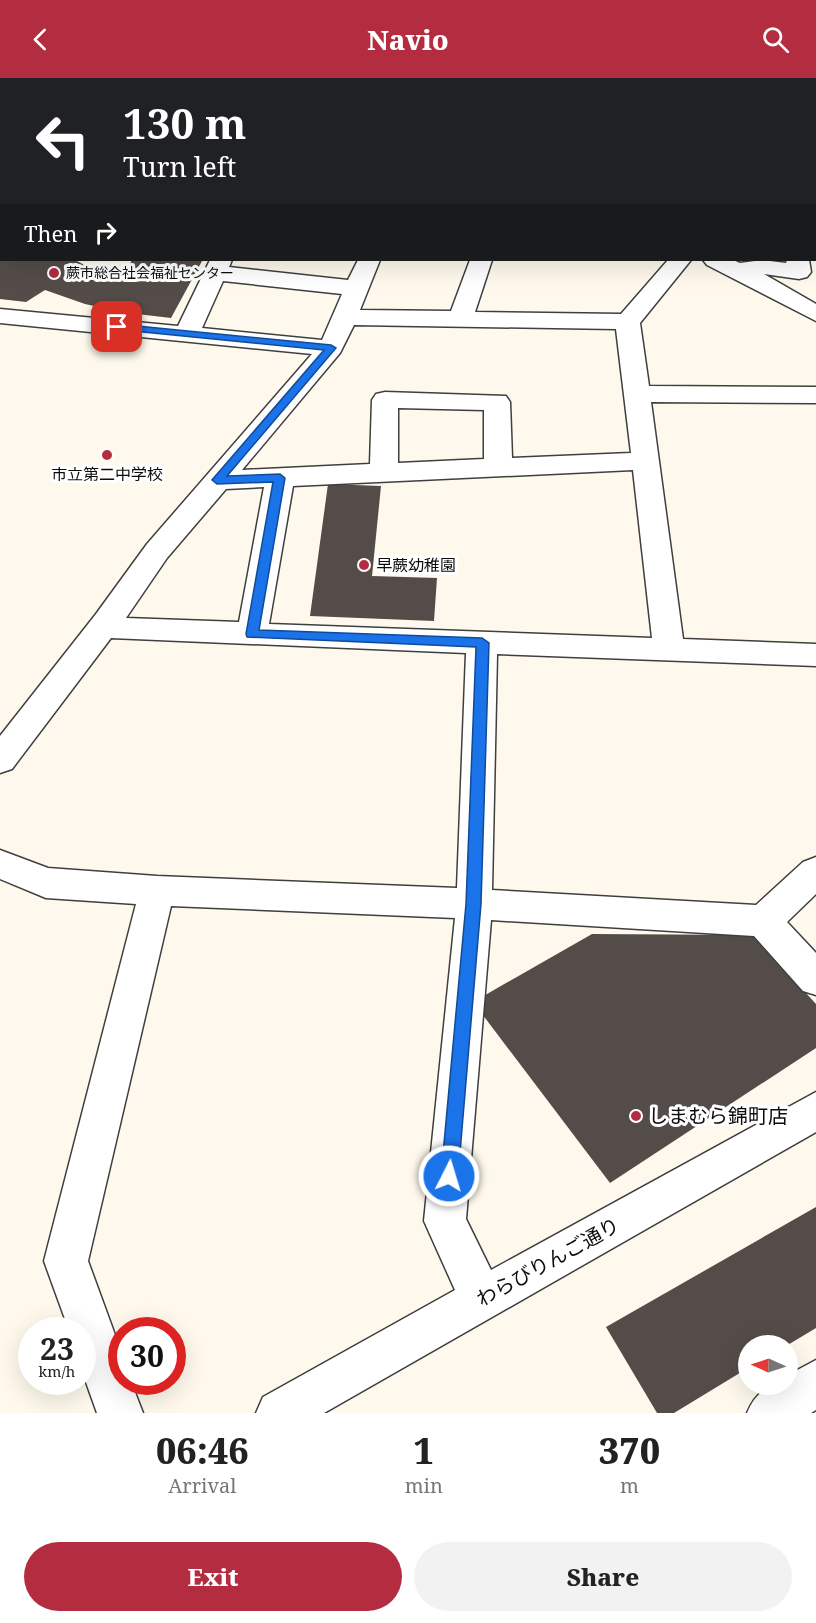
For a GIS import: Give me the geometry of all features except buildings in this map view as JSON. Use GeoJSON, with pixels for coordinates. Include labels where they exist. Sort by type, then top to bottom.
{"type":"FeatureCollection","features":[{"type":"Feature","properties":{"kind":"street"},"geometry":{"type":"LineString","coordinates":[[0,760],[107,622],[156,551],[331,348],[347,316],[369,261]]}},
{"type":"Feature","properties":{"kind":"street"},"geometry":{"type":"LineString","coordinates":[[461,318],[481,261]]}},
{"type":"Feature","properties":{"kind":"street"},"geometry":{"type":"LineString","coordinates":[[669,650],[628,322],[679,261]]}},
{"type":"Feature","properties":{"kind":"street"},"geometry":{"type":"LineString","coordinates":[[717,261],[738,270],[816,314]]}},
{"type":"Feature","properties":{"kind":"street"},"geometry":{"type":"LineString","coordinates":[[738,270],[762,267],[799,272],[798,261]]}},
{"type":"Feature","properties":{"kind":"street"},"geometry":{"type":"LineString","coordinates":[[187,334],[218,266],[357,288]]}},
{"type":"Feature","properties":{"kind":"street"},"geometry":{"type":"LineString","coordinates":[[0,316],[331,348]]}},
{"type":"Feature","properties":{"kind":"street"},"geometry":{"type":"LineString","coordinates":[[347,316],[628,322]]}},
{"type":"Feature","properties":{"kind":"street"},"geometry":{"type":"LineString","coordinates":[[638,394],[814,402]]}},
{"type":"Feature","properties":{"kind":"street"},"geometry":{"type":"LineString","coordinates":[[384,473],[385,400],[497,402],[498,468]]}},
{"type":"Feature","properties":{"kind":"street"},"geometry":{"type":"LineString","coordinates":[[217,480],[646,461]]}},
{"type":"Feature","properties":{"kind":"street"},"geometry":{"type":"LineString","coordinates":[[252,634],[280,478]]}},
{"type":"Feature","properties":{"kind":"street"},"geometry":{"type":"LineString","coordinates":[[107,622],[118,629],[816,655]]}},
{"type":"Feature","properties":{"kind":"street"},"geometry":{"type":"LineString","coordinates":[[482,643],[474,904],[445,1221],[482,1299]]}},
{"type":"Feature","properties":{"kind":"street"},"geometry":{"type":"LineString","coordinates":[[0,864],[46,883],[157,891],[474,904],[762,921],[816,979]]}},
{"type":"Feature","properties":{"kind":"street"},"geometry":{"type":"LineString","coordinates":[[762,921],[816,872]]}},
{"type":"Feature","properties":{"kind":"street"},"geometry":{"type":"LineString","coordinates":[[120,1413],[66,1261],[157,891]]}},
{"type":"Feature","properties":{"kind":"street","name":"わらびりんご通り"},"geometry":{"type":"LineString","coordinates":[[279,1413],[816,1111]]}},
{"type":"Feature","properties":{"kind":"street"},"geometry":{"type":"LineString","coordinates":[[770,1413],[816,1383]]}},
{"type":"Feature","properties":{"kind":"place","name":"蕨市総合社会福祉センター"},"geometry":{"type":"Point","coordinates":[54,273]}},
{"type":"Feature","properties":{"kind":"place","name":"市立第二中学校"},"geometry":{"type":"Point","coordinates":[107,455]}},
{"type":"Feature","properties":{"kind":"place","name":"早蕨幼稚園"},"geometry":{"type":"Point","coordinates":[364,565]}},
{"type":"Feature","properties":{"kind":"place","name":"しまむら錦町店"},"geometry":{"type":"Point","coordinates":[636,1116]}},
{"type":"Feature","properties":{"kind":"route"},"geometry":{"type":"LineString","coordinates":[[117,327],[331,348],[217,480],[280,478],[252,634],[482,643],[474,904],[449,1176]]}}]}
